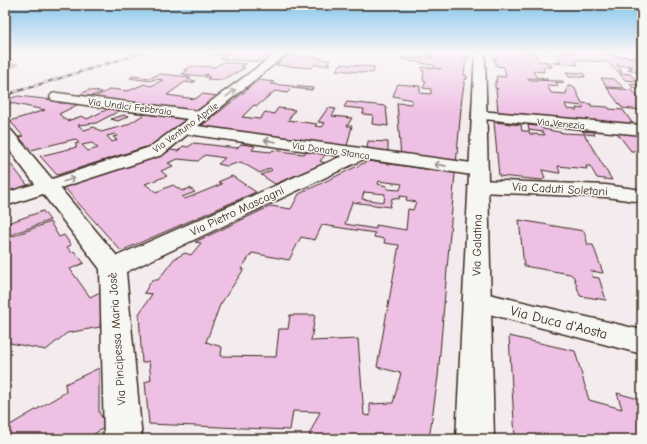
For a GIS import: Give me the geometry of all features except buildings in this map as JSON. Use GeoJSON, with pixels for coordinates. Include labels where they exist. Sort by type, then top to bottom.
{"type":"FeatureCollection","features":[{"type":"Feature","properties":{"kind":"street","name":"Via Ventuno Aprile"},"geometry":{"type":"LineString","coordinates":[[5,200],[156,150],[257,73]]}},
{"type":"Feature","properties":{"kind":"street","name":"Via Galatina"},"geometry":{"type":"LineString","coordinates":[[475,439],[480,73]]}},
{"type":"Feature","properties":{"kind":"street","name":"Via Undici Febbraio"},"geometry":{"type":"LineString","coordinates":[[57,97],[202,116]]}},
{"type":"Feature","properties":{"kind":"street","name":"Via Venezia"},"geometry":{"type":"LineString","coordinates":[[479,115],[642,130]]}},
{"type":"Feature","properties":{"kind":"street","name":"Via Donato Stanca"},"geometry":{"type":"LineString","coordinates":[[184,129],[361,154],[478,178]]}},
{"type":"Feature","properties":{"kind":"street","name":"Via Pincipessa Maria Josè"},"geometry":{"type":"LineString","coordinates":[[5,133],[113,268],[123,439]]}},
{"type":"Feature","properties":{"kind":"street","name":"Via Pietro Mascagni"},"geometry":{"type":"LineString","coordinates":[[113,268],[361,154]]}},
{"type":"Feature","properties":{"kind":"street","name":"Via Caduti Soletani"},"geometry":{"type":"LineString","coordinates":[[478,178],[642,196]]}},
{"type":"Feature","properties":{"kind":"street","name":"Via Duca d'Aosta"},"geometry":{"type":"LineString","coordinates":[[476,301],[642,342]]}},
{"type":"Feature","properties":{"kind":"railway"},"geometry":{"type":"LineString","coordinates":[[5,95],[78,73]]}}]}
